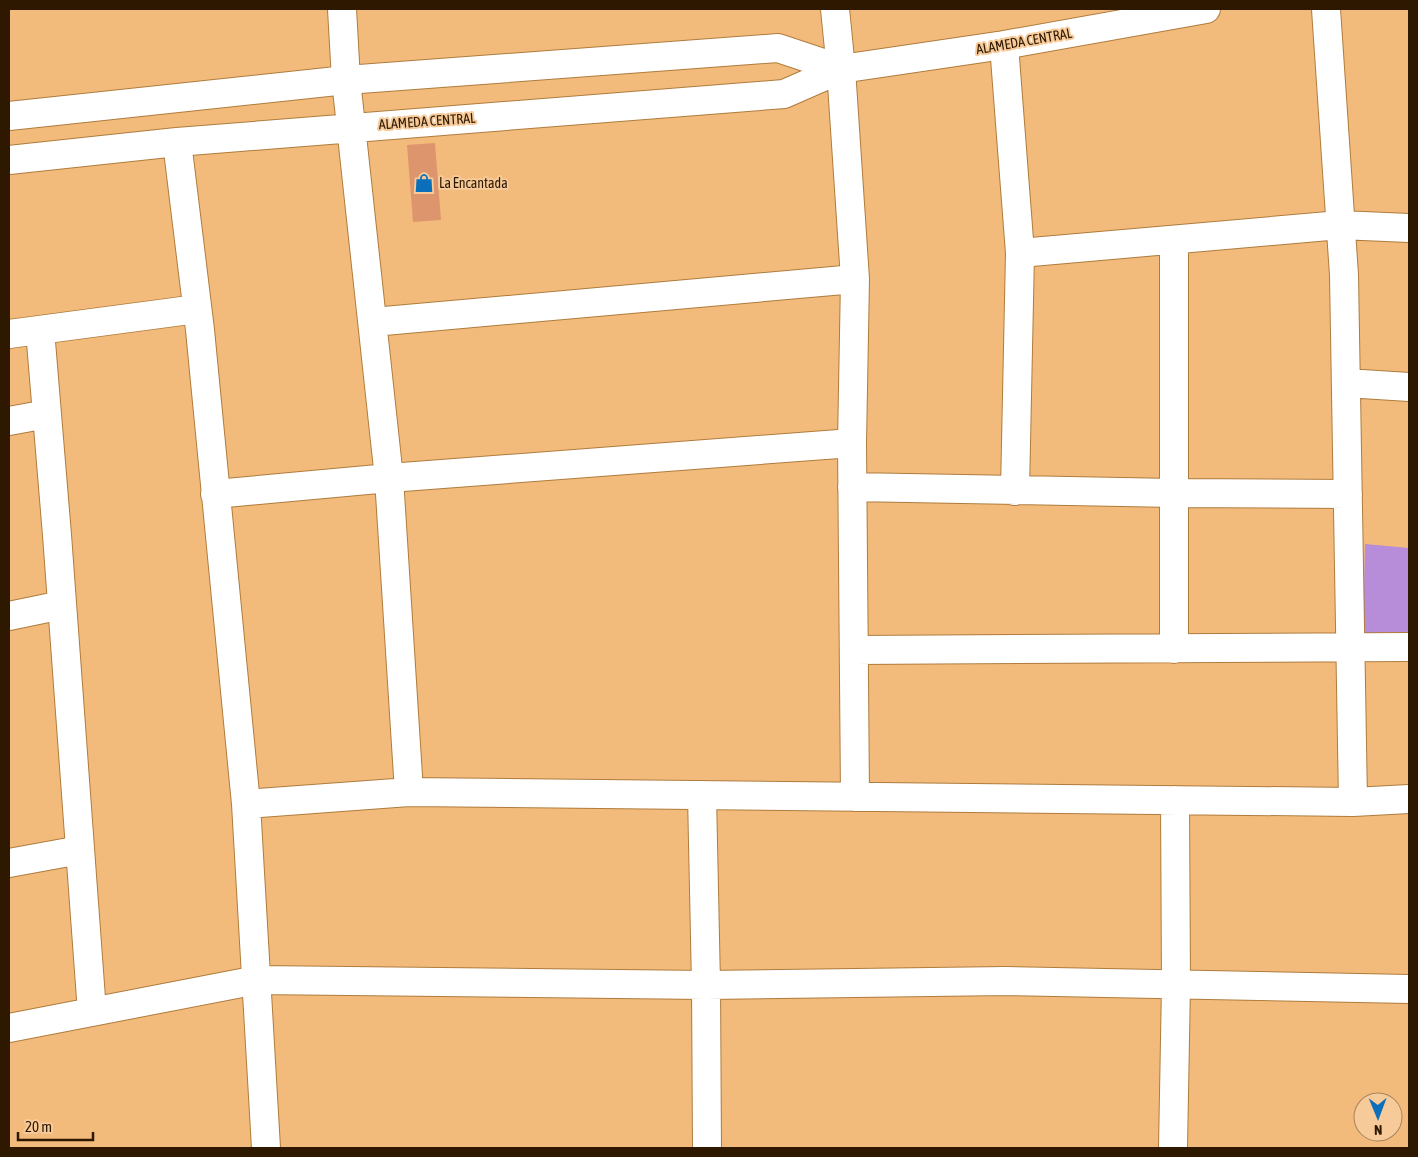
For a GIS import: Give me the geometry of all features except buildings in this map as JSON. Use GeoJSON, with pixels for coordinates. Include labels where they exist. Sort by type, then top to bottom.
{"type":"FeatureCollection","features":[{"type":"Feature","properties":{"kind":"street"},"geometry":{"type":"LineString","coordinates":[[342,9],[346,80],[389,478],[409,792]]}},
{"type":"Feature","properties":{"kind":"street"},"geometry":{"type":"LineString","coordinates":[[835,9],[841,69],[855,279],[852,444],[855,797]]}},
{"type":"Feature","properties":{"kind":"street","name":"ALAMEDA CENTRAL"},"geometry":{"type":"LineString","coordinates":[[9,160],[177,142],[352,127],[784,94],[841,69],[1004,45],[1206,9]]}},
{"type":"Feature","properties":{"kind":"street"},"geometry":{"type":"LineString","coordinates":[[1326,9],[1344,275],[1353,802]]}},
{"type":"Feature","properties":{"kind":"street"},"geometry":{"type":"LineString","coordinates":[[1004,45],[1020,252],[1016,491]]}},
{"type":"Feature","properties":{"kind":"street","name":"ALAMEDA CENTRAL"},"geometry":{"type":"LineString","coordinates":[[9,116],[346,80],[778,48],[841,69]]}},
{"type":"Feature","properties":{"kind":"street"},"geometry":{"type":"LineString","coordinates":[[177,142],[197,310],[246,804],[266,1148]]}},
{"type":"Feature","properties":{"kind":"street"},"geometry":{"type":"LineString","coordinates":[[1020,252],[1340,225],[1409,228]]}},
{"type":"Feature","properties":{"kind":"street"},"geometry":{"type":"LineString","coordinates":[[1174,240],[1174,649]]}},
{"type":"Feature","properties":{"kind":"street"},"geometry":{"type":"LineString","coordinates":[[373,322],[855,279]]}},
{"type":"Feature","properties":{"kind":"street"},"geometry":{"type":"LineString","coordinates":[[9,334],[197,310]]}},
{"type":"Feature","properties":{"kind":"street"},"geometry":{"type":"LineString","coordinates":[[40,330],[92,1012]]}},
{"type":"Feature","properties":{"kind":"street"},"geometry":{"type":"LineString","coordinates":[[1346,383],[1409,387]]}},
{"type":"Feature","properties":{"kind":"street"},"geometry":{"type":"LineString","coordinates":[[9,421],[47,414]]}},
{"type":"Feature","properties":{"kind":"street"},"geometry":{"type":"LineString","coordinates":[[215,494],[389,478],[852,444]]}},
{"type":"Feature","properties":{"kind":"street"},"geometry":{"type":"LineString","coordinates":[[852,487],[1016,491],[1348,494]]}},
{"type":"Feature","properties":{"kind":"street"},"geometry":{"type":"LineString","coordinates":[[9,616],[62,605]]}},
{"type":"Feature","properties":{"kind":"street"},"geometry":{"type":"LineString","coordinates":[[854,650],[1409,647]]}},
{"type":"Feature","properties":{"kind":"street"},"geometry":{"type":"LineString","coordinates":[[246,804],[409,792],[1353,802],[1409,799]]}},
{"type":"Feature","properties":{"kind":"street"},"geometry":{"type":"LineString","coordinates":[[702,795],[707,1148]]}},
{"type":"Feature","properties":{"kind":"street"},"geometry":{"type":"LineString","coordinates":[[1174,1148],[1176,800]]}},
{"type":"Feature","properties":{"kind":"street"},"geometry":{"type":"LineString","coordinates":[[9,863],[80,850]]}},
{"type":"Feature","properties":{"kind":"street"},"geometry":{"type":"LineString","coordinates":[[9,1028],[257,980],[706,985],[1006,981],[1409,989]]}},
{"type":"Feature","properties":{"kind":"shaded area"},"geometry":{"type":"Polygon","coordinates":[[[1365,544],[1409,548],[1409,638],[1363,638],[1365,544]]]}},
{"type":"Feature","properties":{"kind":"place","name":"La Encantada"},"geometry":{"type":"Point","coordinates":[424,183]}}]}
